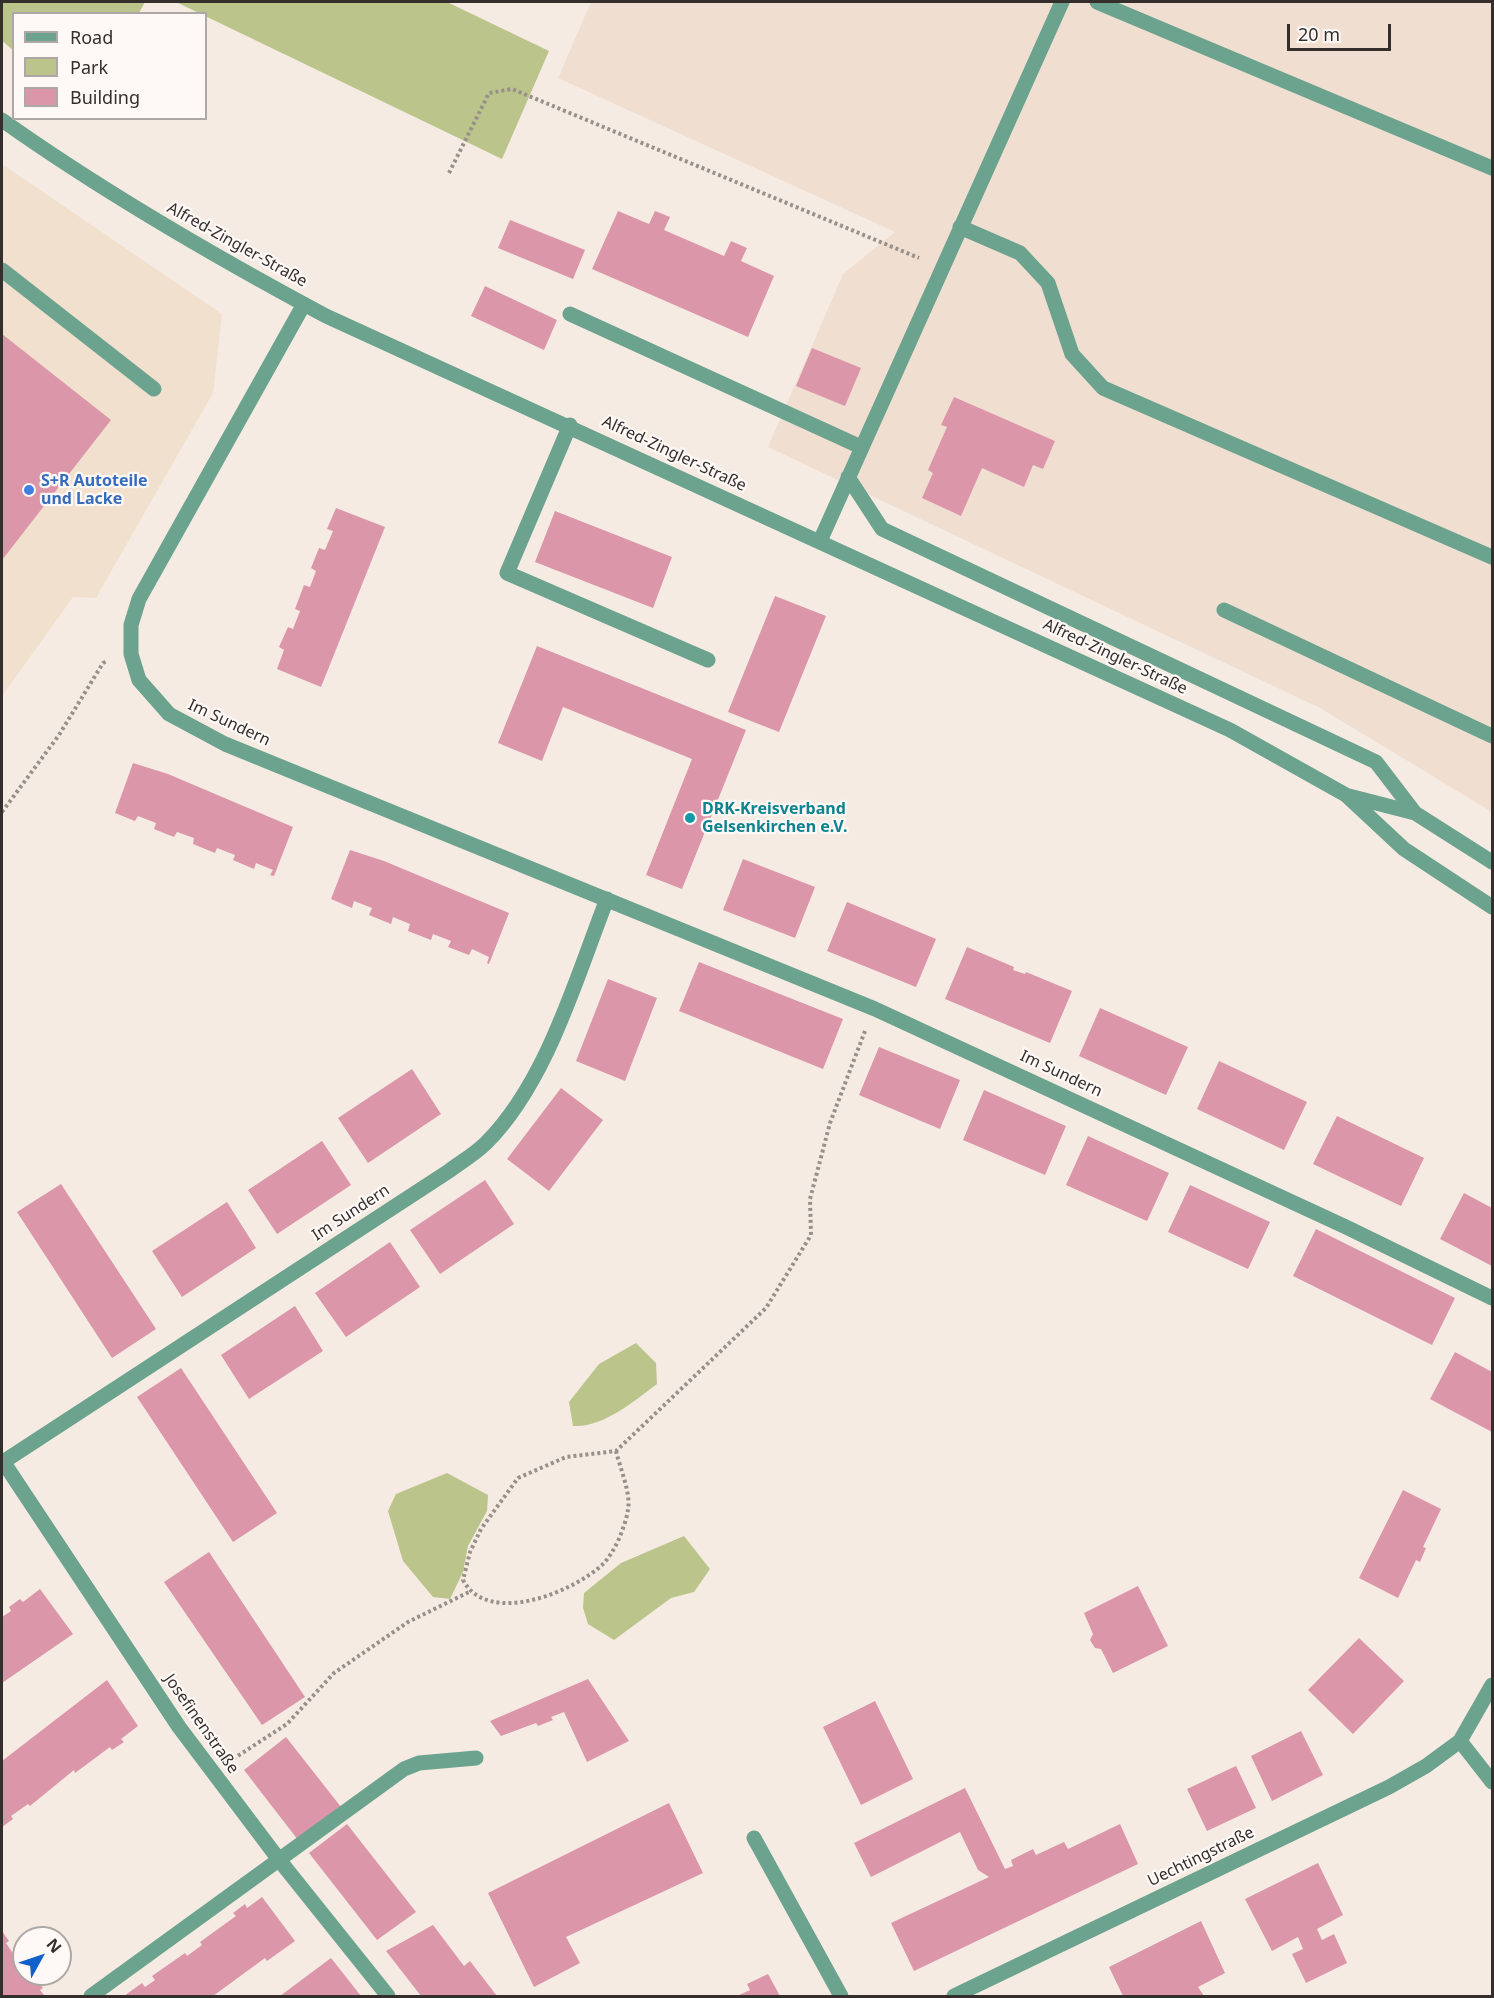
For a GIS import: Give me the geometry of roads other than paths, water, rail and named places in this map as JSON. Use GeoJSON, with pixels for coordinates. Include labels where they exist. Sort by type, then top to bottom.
{"type":"FeatureCollection","features":[{"type":"Feature","properties":{"kind":"street"},"geometry":{"type":"LineString","coordinates":[[820,541],[1062,2]]}},
{"type":"Feature","properties":{"kind":"street"},"geometry":{"type":"LineString","coordinates":[[1097,2],[1492,168]]}},
{"type":"Feature","properties":{"kind":"street","name":"Alfred-Zingler-Straße"},"geometry":{"type":"LineString","coordinates":[[2,120],[75,172],[233,267],[304,304],[1230,730],[1346,795],[1404,849],[1492,907]]}},
{"type":"Feature","properties":{"kind":"street"},"geometry":{"type":"LineString","coordinates":[[960,227],[1020,253],[1048,283],[1072,354],[1103,388],[1492,557]]}},
{"type":"Feature","properties":{"kind":"street"},"geometry":{"type":"LineString","coordinates":[[2,270],[154,389]]}},
{"type":"Feature","properties":{"kind":"street","name":"Im Sundern"},"geometry":{"type":"LineString","coordinates":[[304,304],[139,599],[131,625],[131,654],[139,680],[169,714],[225,744],[875,1009],[1346,1227],[1492,1298]]}},
{"type":"Feature","properties":{"kind":"street"},"geometry":{"type":"LineString","coordinates":[[570,314],[861,447]]}},
{"type":"Feature","properties":{"kind":"street"},"geometry":{"type":"LineString","coordinates":[[570,425],[507,573],[708,660]]}},
{"type":"Feature","properties":{"kind":"street"},"geometry":{"type":"LineString","coordinates":[[848,477],[882,529],[1376,762],[1414,813]]}},
{"type":"Feature","properties":{"kind":"street"},"geometry":{"type":"LineString","coordinates":[[1224,610],[1492,736]]}},
{"type":"Feature","properties":{"kind":"street","name":"Alfred-Zingler-Straße"},"geometry":{"type":"LineString","coordinates":[[1346,795],[1414,813],[1492,862]]}},
{"type":"Feature","properties":{"kind":"street","name":"Im Sundern"},"geometry":{"type":"LineString","coordinates":[[2,1461],[449,1171],[485,1144],[507,1118],[538,1072],[607,898]]}},
{"type":"Feature","properties":{"kind":"street","name":"Josefinenstraße"},"geometry":{"type":"LineString","coordinates":[[2,1461],[179,1727],[280,1861],[388,1996]]}},
{"type":"Feature","properties":{"kind":"street","name":"Uechtingstraße"},"geometry":{"type":"LineString","coordinates":[[954,1996],[1426,1766],[1460,1741],[1492,1684]]}},
{"type":"Feature","properties":{"kind":"street"},"geometry":{"type":"LineString","coordinates":[[1460,1741],[1492,1782]]}},
{"type":"Feature","properties":{"kind":"street"},"geometry":{"type":"LineString","coordinates":[[91,1996],[404,1769],[419,1763],[476,1758]]}},
{"type":"Feature","properties":{"kind":"street"},"geometry":{"type":"LineString","coordinates":[[754,1838],[841,1996]]}},
{"type":"Feature","properties":{"kind":"place","name":"S+R Autoteile und Lacke"},"geometry":{"type":"Point","coordinates":[29,490]}},
{"type":"Feature","properties":{"kind":"place","name":"DRK-Kreisverband Gelsenkirchen e.V."},"geometry":{"type":"Point","coordinates":[690,818]}}]}
